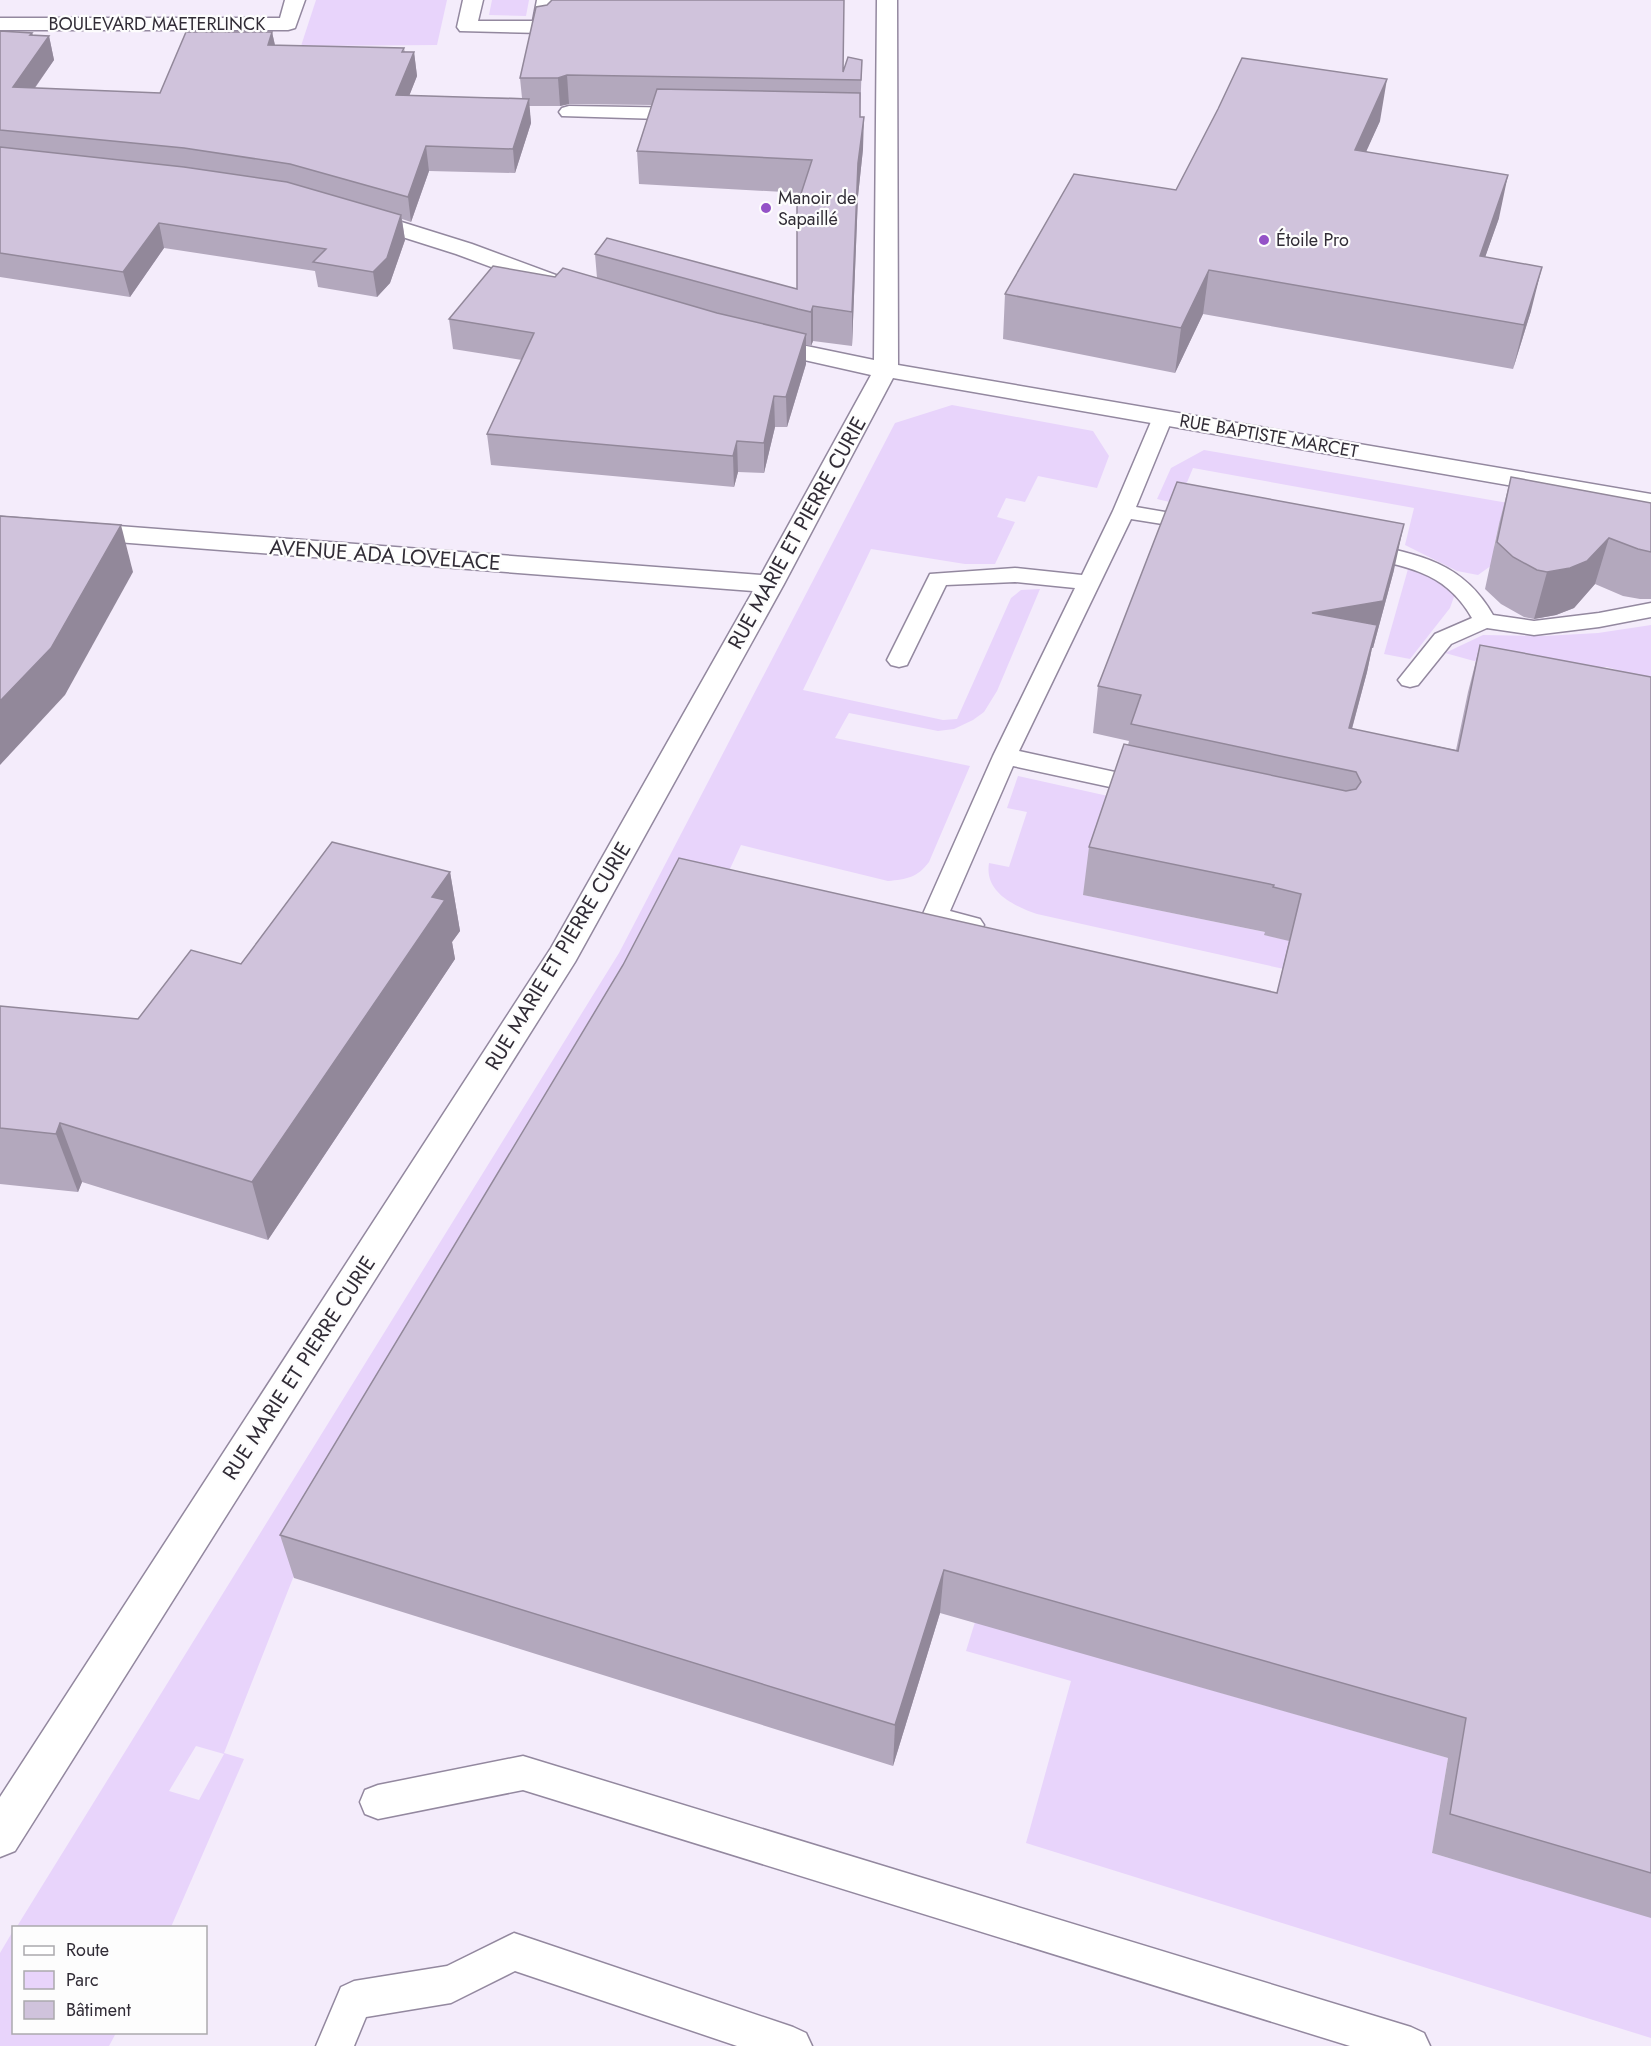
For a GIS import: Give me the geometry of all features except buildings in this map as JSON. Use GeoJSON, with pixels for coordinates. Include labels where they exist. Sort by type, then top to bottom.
{"type":"FeatureCollection","features":[{"type":"Feature","properties":{"kind":"street","name":"BOULEVARD MAETERLINCK"},"geometry":{"type":"LineString","coordinates":[[0,24],[288,24],[295,0]]}},
{"type":"Feature","properties":{"kind":"street"},"geometry":{"type":"LineString","coordinates":[[473,0],[467,27],[542,27],[547,0]]}},
{"type":"Feature","properties":{"kind":"street","name":"RUE MARIE ET PIERRE CURIE"},"geometry":{"type":"LineString","coordinates":[[0,1836],[564,954],[770,584],[886,369],[877,117],[887,0]]}},
{"type":"Feature","properties":{"kind":"street"},"geometry":{"type":"LineString","coordinates":[[569,112],[712,114]]}},
{"type":"Feature","properties":{"kind":"street"},"geometry":{"type":"LineString","coordinates":[[337,210],[464,249],[584,294]]}},
{"type":"Feature","properties":{"kind":"street","name":"RUE BAPTISTE MARCET"},"geometry":{"type":"LineString","coordinates":[[737,338],[798,353],[886,369],[1651,502]]}},
{"type":"Feature","properties":{"kind":"street","name":"AVENUE ADA LOVELACE"},"geometry":{"type":"LineString","coordinates":[[0,525],[770,584]]}},
{"type":"Feature","properties":{"kind":"lane"},"geometry":{"type":"LineString","coordinates":[[993,930],[923,914],[1005,756],[1090,583],[1124,511],[1163,417]]}},
{"type":"Feature","properties":{"kind":"lane"},"geometry":{"type":"LineString","coordinates":[[1124,511],[1215,526]]}},
{"type":"Feature","properties":{"kind":"lane"},"geometry":{"type":"LineString","coordinates":[[1341,547],[1409,558],[1443,574],[1470,596],[1485,621]]}},
{"type":"Feature","properties":{"kind":"lane"},"geometry":{"type":"LineString","coordinates":[[899,660],[938,579],[1015,575],[1090,583]]}},
{"type":"Feature","properties":{"kind":"lane"},"geometry":{"type":"LineString","coordinates":[[1410,681],[1443,639],[1485,621],[1534,628],[1599,620],[1651,610]]}},
{"type":"Feature","properties":{"kind":"lane"},"geometry":{"type":"LineString","coordinates":[[1005,756],[1171,793]]}},
{"type":"Feature","properties":{"kind":"lane"},"geometry":{"type":"LineString","coordinates":[[378,1802],[523,1773],[1411,2046]]}},
{"type":"Feature","properties":{"kind":"lane"},"geometry":{"type":"LineString","coordinates":[[335,2046],[354,2000],[451,1984],[514,1952],[793,2046]]}},
{"type":"Feature","properties":{"kind":"green space"},"geometry":{"type":"Polygon","coordinates":[[[316,0],[447,0],[437,45],[301,46],[316,0]]]}},
{"type":"Feature","properties":{"kind":"green space"},"geometry":{"type":"Polygon","coordinates":[[[492,0],[529,0],[526,16],[489,15],[492,0]]]}},
{"type":"Feature","properties":{"kind":"green space"},"geometry":{"type":"Polygon","coordinates":[[[952,405],[1093,431],[1109,456],[1097,488],[1038,476],[1025,502],[1006,498],[997,517],[1015,522],[995,564],[965,564],[871,549],[803,690],[943,720],[957,719],[1011,598],[1021,590],[1040,589],[997,691],[984,712],[973,720],[954,729],[938,731],[849,713],[835,738],[970,766],[929,862],[911,877],[888,881],[741,845],[710,912],[293,1578],[224,1753],[244,1759],[171,1926],[17,1926],[619,953],[895,423],[952,405]],[[196,1746],[169,1791],[199,1800],[224,1754],[196,1746]]]}},
{"type":"Feature","properties":{"kind":"green space"},"geometry":{"type":"Polygon","coordinates":[[[1204,450],[1508,503],[1499,524],[1494,546],[1502,558],[1478,575],[1457,571],[1405,545],[1414,508],[1193,468],[1178,504],[1157,499],[1171,468],[1204,450]]]}},
{"type":"Feature","properties":{"kind":"green space"},"geometry":{"type":"Polygon","coordinates":[[[1408,569],[1444,583],[1455,594],[1450,608],[1410,659],[1384,654],[1408,569]]]}},
{"type":"Feature","properties":{"kind":"green space"},"geometry":{"type":"Polygon","coordinates":[[[1651,625],[1651,680],[1607,667],[1548,669],[1485,664],[1445,653],[1483,635],[1544,636],[1598,633],[1651,625]]]}},
{"type":"Feature","properties":{"kind":"green space"},"geometry":{"type":"Polygon","coordinates":[[[1018,776],[1108,796],[1084,895],[1265,932],[1265,935],[1291,941],[1284,969],[1037,914],[1003,897],[991,882],[989,863],[1009,867],[1027,812],[1007,808],[1018,776]]]}},
{"type":"Feature","properties":{"kind":"green space"},"geometry":{"type":"Polygon","coordinates":[[[975,1622],[1448,1758],[1432,1853],[1651,1917],[1651,2038],[1026,1843],[1071,1681],[966,1651],[975,1622]]]}},
{"type":"Feature","properties":{"kind":"green space"},"geometry":{"type":"Polygon","coordinates":[[[12,1933],[12,2034],[115,2034],[109,2046],[0,2046],[0,1953],[12,1933]]]}},
{"type":"Feature","properties":{"kind":"place","name":"Manoir de Sapaillé"},"geometry":{"type":"Point","coordinates":[766,208]}},
{"type":"Feature","properties":{"kind":"place","name":"Étoile Pro"},"geometry":{"type":"Point","coordinates":[1264,240]}}]}
